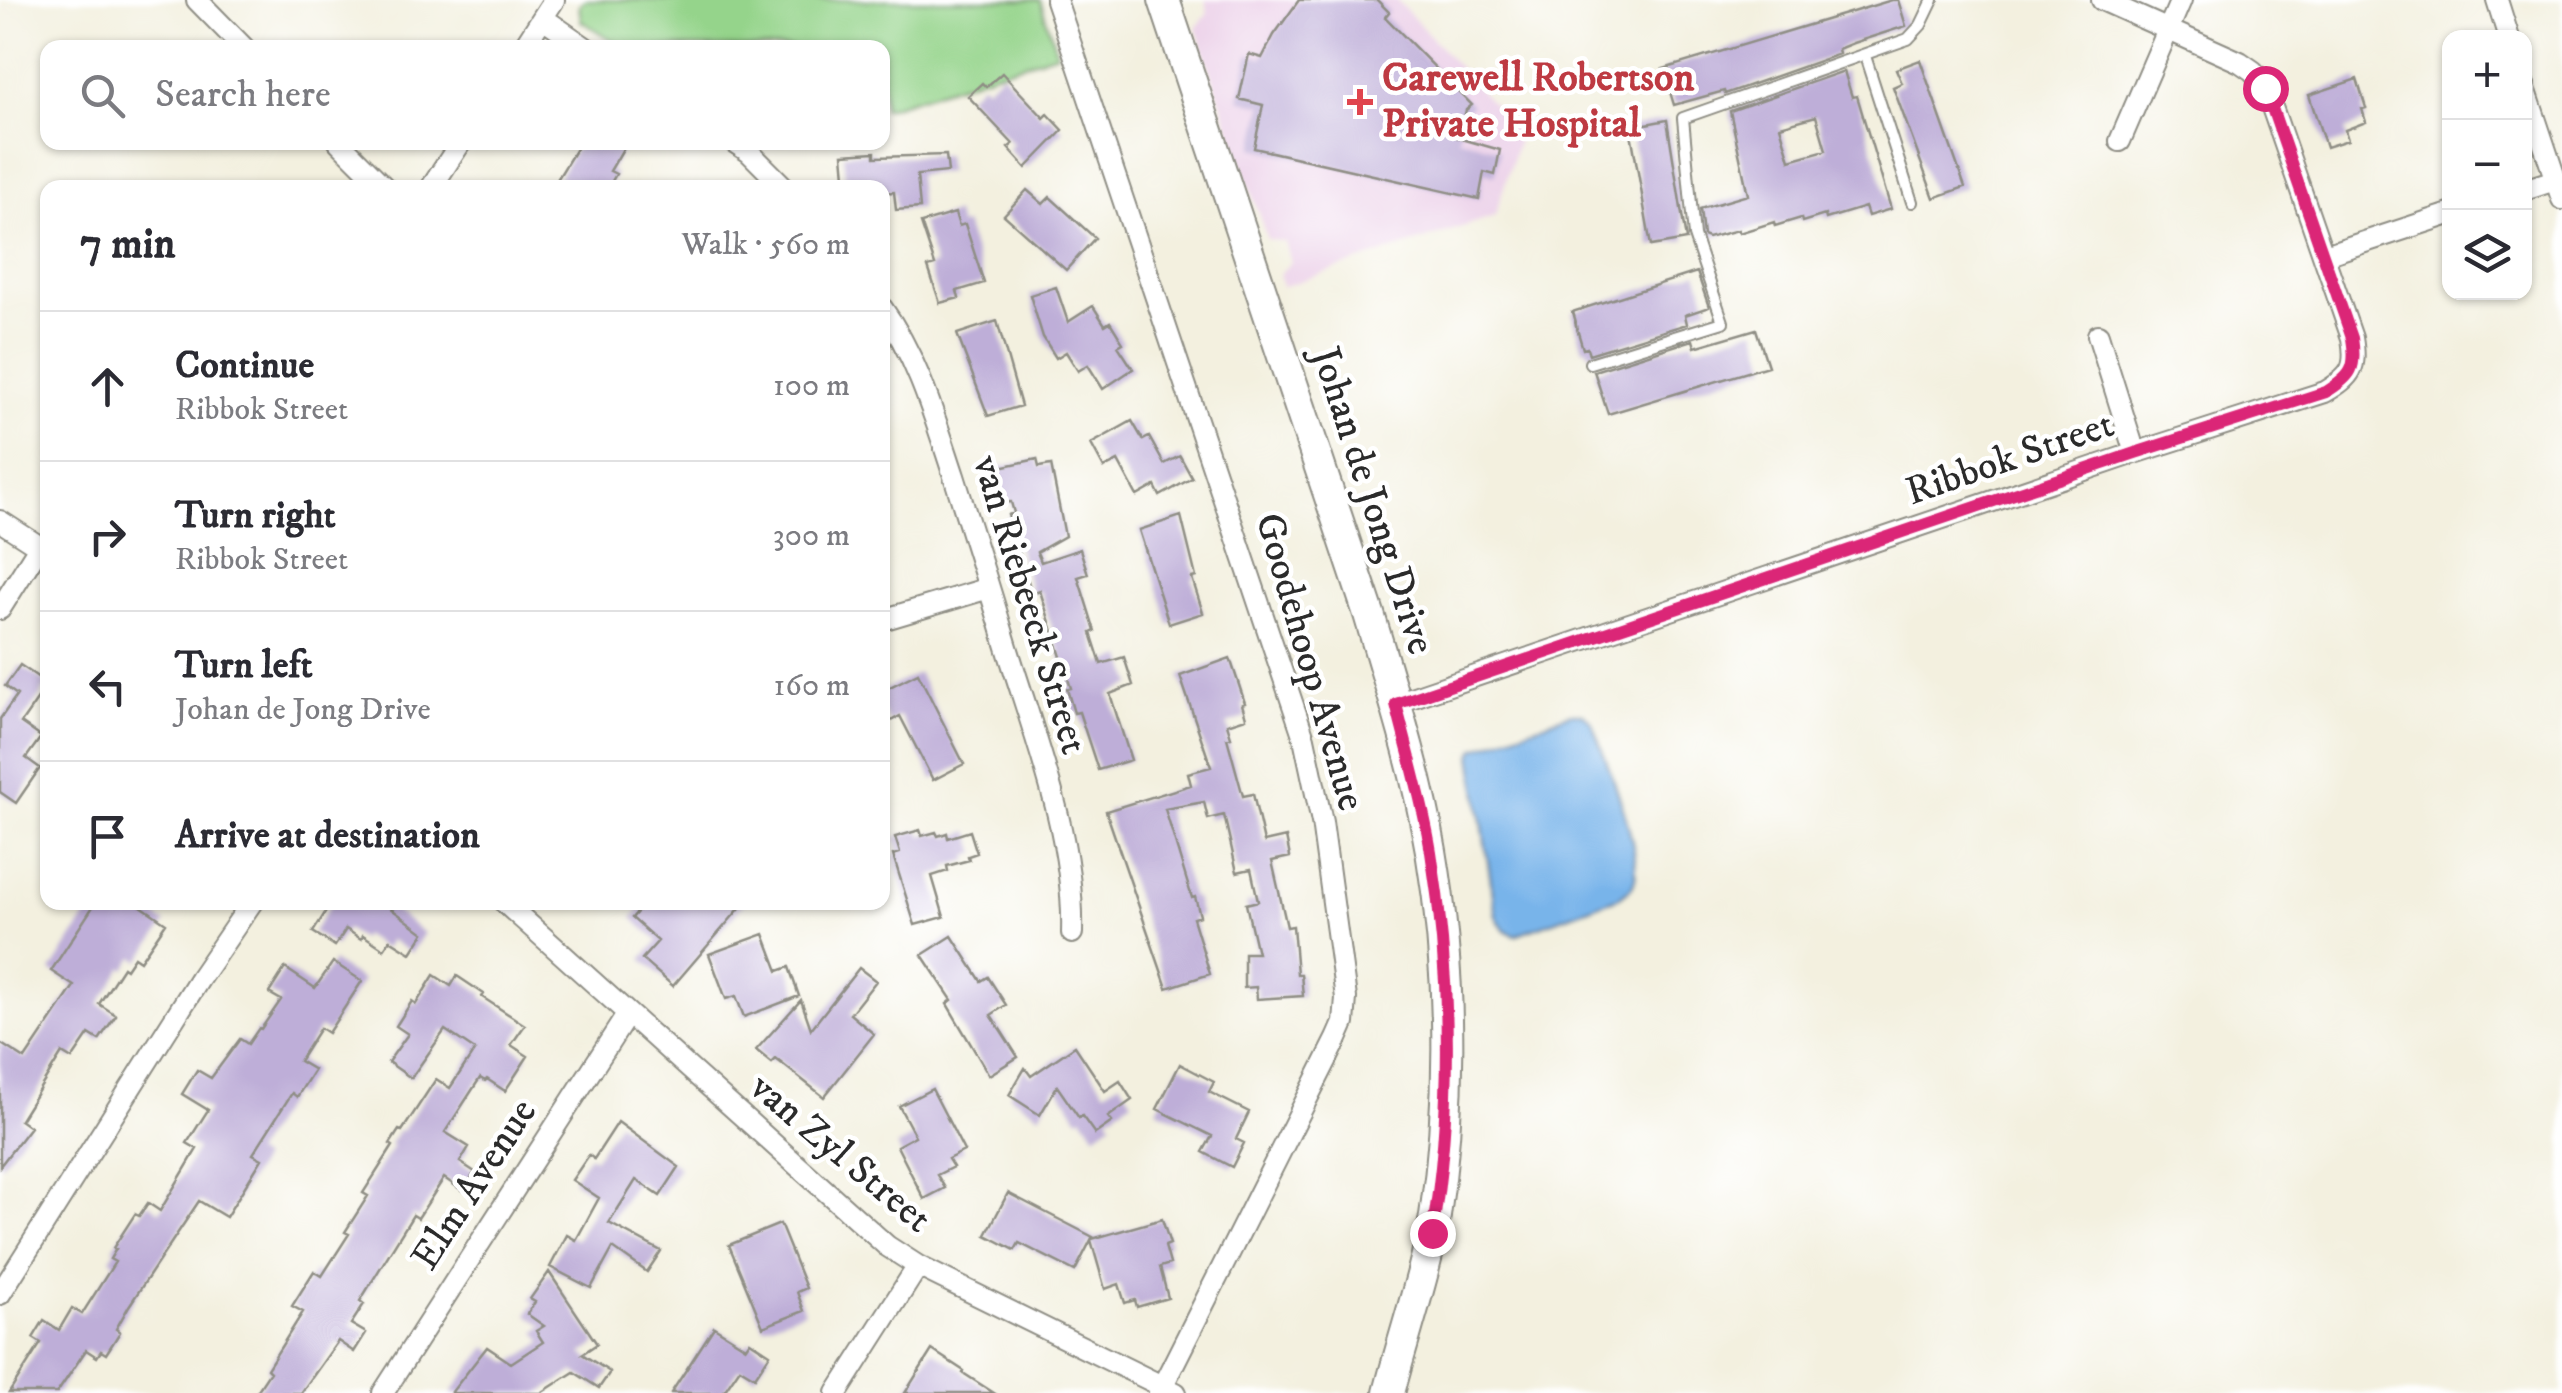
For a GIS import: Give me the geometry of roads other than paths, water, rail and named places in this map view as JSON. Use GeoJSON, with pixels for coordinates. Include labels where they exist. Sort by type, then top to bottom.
{"type":"FeatureCollection","features":[{"type":"Feature","properties":{"kind":"street"},"geometry":{"type":"LineString","coordinates":[[197,0],[236,40]]}},
{"type":"Feature","properties":{"kind":"street","name":"Goodehoop Avenue"},"geometry":{"type":"LineString","coordinates":[[1056,0],[1304,738],[1322,822],[1346,998],[1344,1023],[1337,1039],[1166,1391]]}},
{"type":"Feature","properties":{"kind":"street","name":"Johan de Jong Drive"},"geometry":{"type":"LineString","coordinates":[[1164,0],[1396,704],[1431,854],[1446,1054],[1436,1212],[1427,1260],[1389,1393]]}},
{"type":"Feature","properties":{"kind":"street","name":"Ribbok Street"},"geometry":{"type":"LineString","coordinates":[[1396,704],[2326,392],[2348,376],[2356,360],[2352,338],[2265,88],[2252,70],[2240,62],[2102,0]]}},
{"type":"Feature","properties":{"kind":"street"},"geometry":{"type":"LineString","coordinates":[[2120,141],[2182,0]]}},
{"type":"Feature","properties":{"kind":"street"},"geometry":{"type":"LineString","coordinates":[[2498,0],[2507,30]]}},
{"type":"Feature","properties":{"kind":"street"},"geometry":{"type":"LineString","coordinates":[[529,40],[548,9],[578,40]]}},
{"type":"Feature","properties":{"kind":"street"},"geometry":{"type":"LineString","coordinates":[[2532,110],[2558,190],[2532,190]]}},
{"type":"Feature","properties":{"kind":"street"},"geometry":{"type":"LineString","coordinates":[[346,150],[376,180]]}},
{"type":"Feature","properties":{"kind":"street"},"geometry":{"type":"LineString","coordinates":[[436,180],[456,150]]}},
{"type":"Feature","properties":{"kind":"street"},"geometry":{"type":"LineString","coordinates":[[744,150],[778,180]]}},
{"type":"Feature","properties":{"kind":"street"},"geometry":{"type":"LineString","coordinates":[[2325,255],[2442,217]]}},
{"type":"Feature","properties":{"kind":"street","name":"van Riebeeck Street"},"geometry":{"type":"LineString","coordinates":[[890,319],[931,406],[1066,846],[1074,896],[1072,932]]}},
{"type":"Feature","properties":{"kind":"street"},"geometry":{"type":"LineString","coordinates":[[2098,335],[2135,453]]}},
{"type":"Feature","properties":{"kind":"street"},"geometry":{"type":"LineString","coordinates":[[0,521],[40,547]]}},
{"type":"Feature","properties":{"kind":"street"},"geometry":{"type":"LineString","coordinates":[[0,609],[40,553]]}},
{"type":"Feature","properties":{"kind":"street"},"geometry":{"type":"LineString","coordinates":[[890,618],[989,588]]}},
{"type":"Feature","properties":{"kind":"street"},"geometry":{"type":"LineString","coordinates":[[0,1294],[247,910]]}},
{"type":"Feature","properties":{"kind":"street","name":"van Zyl Street"},"geometry":{"type":"LineString","coordinates":[[515,910],[627,1015],[887,1246],[918,1266],[1166,1391]]}},
{"type":"Feature","properties":{"kind":"street","name":"Elm Avenue"},"geometry":{"type":"LineString","coordinates":[[383,1393],[627,1015]]}},
{"type":"Feature","properties":{"kind":"street"},"geometry":{"type":"LineString","coordinates":[[837,1393],[918,1266]]}},
{"type":"Feature","properties":{"kind":"lane"},"geometry":{"type":"LineString","coordinates":[[1590,363],[1723,322],[1694,236],[1682,118],[1908,39],[1921,25],[1933,0]]}},
{"type":"Feature","properties":{"kind":"lane"},"geometry":{"type":"LineString","coordinates":[[1865,56],[1912,202]]}},
{"type":"Feature","properties":{"kind":"water"},"geometry":{"type":"Polygon","coordinates":[[[1571,713],[1582,713],[1591,721],[1622,805],[1636,874],[1632,887],[1620,897],[1515,935],[1504,930],[1496,916],[1472,755],[1475,749],[1571,713]]]}},
{"type":"Feature","properties":{"kind":"place","name":"Carewell Robertson Private Hospital"},"geometry":{"type":"Point","coordinates":[1360,102]}}]}
